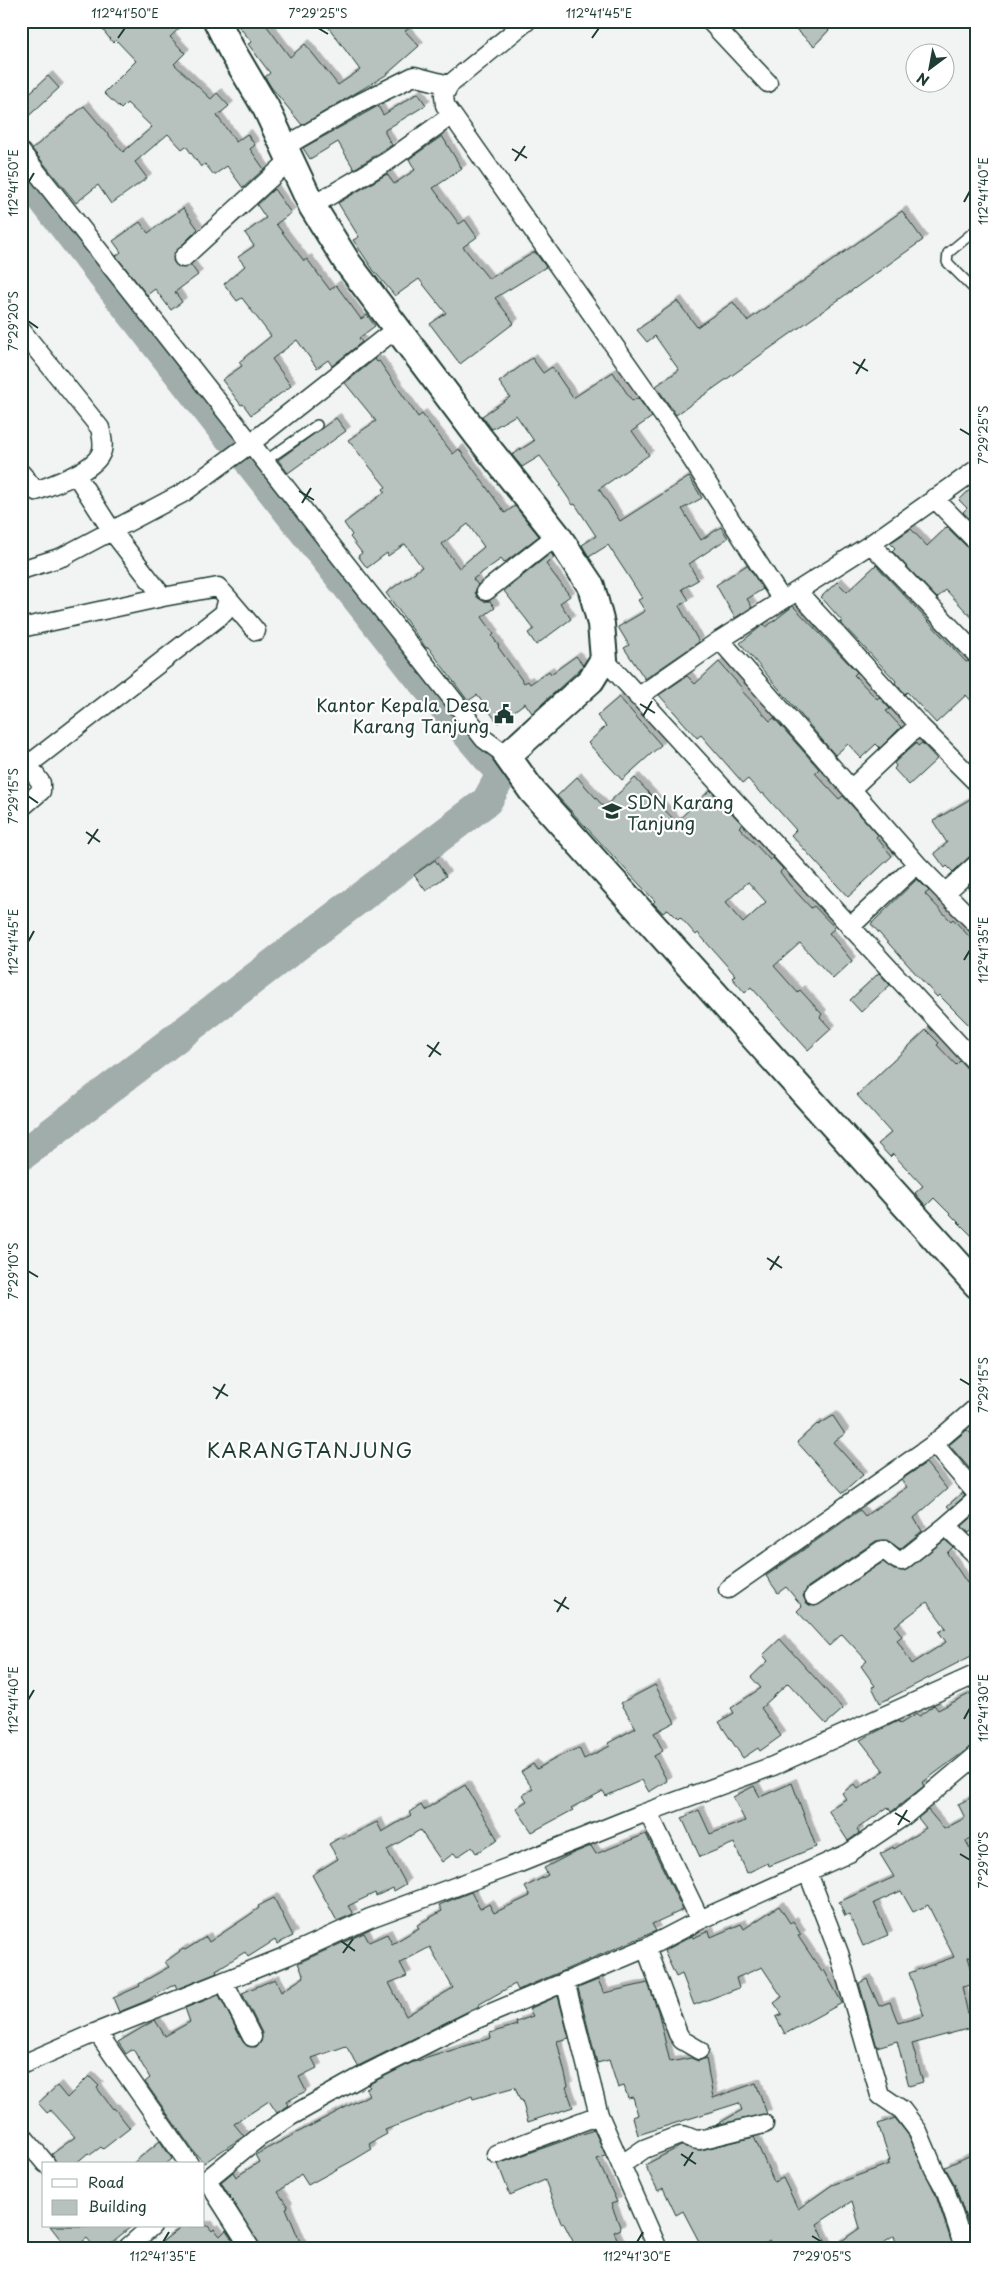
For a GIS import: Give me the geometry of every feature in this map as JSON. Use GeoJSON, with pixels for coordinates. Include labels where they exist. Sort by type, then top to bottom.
{"type":"FeatureCollection","features":[{"type":"Feature","properties":{"kind":"street"},"geometry":{"type":"LineString","coordinates":[[217,21],[231,49],[266,108],[312,206],[347,262],[557,535],[591,586],[601,624],[604,659],[591,680],[507,756]]}},
{"type":"Feature","properties":{"kind":"street"},"geometry":{"type":"LineString","coordinates":[[527,21],[449,86],[444,95],[445,105],[670,425],[782,600]]}},
{"type":"Feature","properties":{"kind":"street"},"geometry":{"type":"LineString","coordinates":[[710,21],[768,83]]}},
{"type":"Feature","properties":{"kind":"street"},"geometry":{"type":"LineString","coordinates":[[183,258],[287,153],[360,103],[414,76],[449,86]]}},
{"type":"Feature","properties":{"kind":"street"},"geometry":{"type":"LineString","coordinates":[[312,206],[388,161],[452,115]]}},
{"type":"Feature","properties":{"kind":"street"},"geometry":{"type":"LineString","coordinates":[[21,152],[484,739],[507,756],[532,791],[977,1285]]}},
{"type":"Feature","properties":{"kind":"street"},"geometry":{"type":"LineString","coordinates":[[21,570],[62,556],[183,494],[252,443],[397,328]]}},
{"type":"Feature","properties":{"kind":"street"},"geometry":{"type":"LineString","coordinates":[[21,330],[100,428],[103,446],[100,456],[76,474],[28,494],[21,473]]}},
{"type":"Feature","properties":{"kind":"street"},"geometry":{"type":"LineString","coordinates":[[638,697],[720,640],[871,544],[934,498],[977,470]]}},
{"type":"Feature","properties":{"kind":"street"},"geometry":{"type":"LineString","coordinates":[[76,474],[112,530],[163,597]]}},
{"type":"Feature","properties":{"kind":"street"},"geometry":{"type":"LineString","coordinates":[[934,498],[977,542]]}},
{"type":"Feature","properties":{"kind":"street"},"geometry":{"type":"LineString","coordinates":[[486,591],[557,535]]}},
{"type":"Feature","properties":{"kind":"street"},"geometry":{"type":"LineString","coordinates":[[871,544],[977,655]]}},
{"type":"Feature","properties":{"kind":"street"},"geometry":{"type":"LineString","coordinates":[[21,628],[163,597],[218,588],[256,631]]}},
{"type":"Feature","properties":{"kind":"street"},"geometry":{"type":"LineString","coordinates":[[797,591],[919,725],[977,782]]}},
{"type":"Feature","properties":{"kind":"street"},"geometry":{"type":"LineString","coordinates":[[21,808],[41,791],[41,783],[25,760],[224,613],[228,598]]}},
{"type":"Feature","properties":{"kind":"street"},"geometry":{"type":"LineString","coordinates":[[720,640],[917,864],[977,925]]}},
{"type":"Feature","properties":{"kind":"street"},"geometry":{"type":"LineString","coordinates":[[604,659],[977,1064]]}},
{"type":"Feature","properties":{"kind":"street"},"geometry":{"type":"LineString","coordinates":[[851,789],[919,725]]}},
{"type":"Feature","properties":{"kind":"street"},"geometry":{"type":"LineString","coordinates":[[850,927],[917,864]]}},
{"type":"Feature","properties":{"kind":"street"},"geometry":{"type":"LineString","coordinates":[[946,893],[977,864]]}},
{"type":"Feature","properties":{"kind":"street"},"geometry":{"type":"LineString","coordinates":[[728,1589],[934,1444],[977,1408]]}},
{"type":"Feature","properties":{"kind":"street"},"geometry":{"type":"LineString","coordinates":[[934,1444],[977,1494]]}},
{"type":"Feature","properties":{"kind":"street"},"geometry":{"type":"LineString","coordinates":[[814,1596],[882,1550],[886,1550],[896,1561],[902,1561],[977,1499]]}},
{"type":"Feature","properties":{"kind":"street"},"geometry":{"type":"LineString","coordinates":[[946,1526],[977,1556]]}},
{"type":"Feature","properties":{"kind":"street"},"geometry":{"type":"LineString","coordinates":[[21,2065],[97,2032],[224,1982],[370,1918],[773,1766],[977,1674]]}},
{"type":"Feature","properties":{"kind":"street"},"geometry":{"type":"LineString","coordinates":[[251,2249],[205,2181],[266,2133],[291,2116],[366,2074],[472,2022],[646,1948],[700,1920],[850,1853],[904,1816],[977,1755]]}},
{"type":"Feature","properties":{"kind":"street"},"geometry":{"type":"LineString","coordinates":[[648,1812],[700,1920]]}},
{"type":"Feature","properties":{"kind":"street"},"geometry":{"type":"LineString","coordinates":[[808,1873],[839,1953],[880,2095],[902,2110],[918,2131],[967,2238]]}},
{"type":"Feature","properties":{"kind":"street"},"geometry":{"type":"LineString","coordinates":[[646,1948],[678,2034],[682,2040],[699,2050]]}},
{"type":"Feature","properties":{"kind":"street"},"geometry":{"type":"LineString","coordinates":[[565,1981],[598,2115],[658,2249]]}},
{"type":"Feature","properties":{"kind":"street"},"geometry":{"type":"LineString","coordinates":[[224,1982],[252,2037]]}},
{"type":"Feature","properties":{"kind":"street"},"geometry":{"type":"LineString","coordinates":[[97,2032],[188,2162]]}},
{"type":"Feature","properties":{"kind":"street"},"geometry":{"type":"LineString","coordinates":[[496,2154],[598,2115]]}},
{"type":"Feature","properties":{"kind":"street"},"geometry":{"type":"LineString","coordinates":[[620,2165],[644,2149],[680,2134],[692,2140],[699,2140],[764,2124]]}},
{"type":"Feature","properties":{"kind":"street"},"geometry":{"type":"LineString","coordinates":[[21,2134],[44,2162]]}},
{"type":"Feature","properties":{"kind":"street"},"geometry":{"type":"LineString","coordinates":[[126,2249],[150,2228]]}},
{"type":"Feature","properties":{"kind":"lane"},"geometry":{"type":"LineString","coordinates":[[977,230],[948,253],[946,257],[947,262],[977,292]]}},
{"type":"Feature","properties":{"kind":"lane"},"geometry":{"type":"LineString","coordinates":[[265,461],[317,424]]}},
{"type":"Feature","properties":{"kind":"building"},"geometry":{"type":"Polygon","coordinates":[[[96,21],[187,21],[170,37],[185,53],[174,64],[211,99],[217,93],[229,106],[217,116],[236,142],[247,134],[255,145],[250,149],[264,169],[243,188],[227,166],[214,175],[205,164],[201,167],[186,146],[182,149],[168,134],[135,162],[147,178],[111,204],[98,185],[76,203],[32,149],[84,106],[123,152],[152,127],[127,103],[121,109],[104,93],[136,61],[116,40],[113,43],[96,21]]]}},
{"type":"Feature","properties":{"kind":"building"},"geometry":{"type":"Polygon","coordinates":[[[234,21],[263,21],[290,57],[305,44],[338,85],[360,70],[324,21],[421,21],[405,31],[419,46],[386,75],[302,125],[271,87],[265,77],[270,73],[248,44],[252,42],[234,21]]]}},
{"type":"Feature","properties":{"kind":"building"},"geometry":{"type":"Polygon","coordinates":[[[787,21],[819,21],[829,30],[814,46],[787,21]]]}},
{"type":"Feature","properties":{"kind":"building"},"geometry":{"type":"Polygon","coordinates":[[[48,76],[59,88],[21,123],[21,101],[48,76]]]}},
{"type":"Feature","properties":{"kind":"building"},"geometry":{"type":"Polygon","coordinates":[[[418,93],[426,105],[385,130],[392,145],[354,169],[338,142],[310,159],[303,148],[378,106],[383,115],[418,93]]]}},
{"type":"Feature","properties":{"kind":"building"},"geometry":{"type":"Polygon","coordinates":[[[442,136],[462,169],[433,188],[459,224],[465,220],[477,237],[463,247],[489,279],[535,252],[546,267],[495,298],[514,323],[460,364],[430,324],[446,313],[419,279],[395,296],[374,271],[353,240],[359,237],[338,203],[387,174],[394,184],[415,170],[409,159],[442,136]]]}},
{"type":"Feature","properties":{"kind":"building"},"geometry":{"type":"Polygon","coordinates":[[[274,189],[291,213],[276,224],[304,261],[307,259],[330,290],[336,285],[361,319],[367,315],[375,326],[359,338],[362,342],[332,366],[328,360],[317,368],[297,340],[272,359],[291,386],[251,415],[222,380],[242,366],[239,362],[271,336],[242,298],[237,301],[224,284],[245,266],[238,257],[254,246],[245,233],[266,218],[257,205],[274,189]]]}},
{"type":"Feature","properties":{"kind":"building"},"geometry":{"type":"Polygon","coordinates":[[[183,208],[198,229],[176,251],[173,261],[180,268],[191,265],[198,275],[175,292],[182,302],[171,310],[155,289],[147,295],[116,256],[121,252],[113,241],[140,222],[148,233],[183,208]]]}},
{"type":"Feature","properties":{"kind":"building"},"geometry":{"type":"Polygon","coordinates":[[[902,211],[923,240],[676,415],[656,386],[679,370],[655,336],[647,342],[637,330],[677,301],[697,327],[733,302],[747,321],[902,211]]]}},
{"type":"Feature","properties":{"kind":"building"},"geometry":{"type":"Polygon","coordinates":[[[532,358],[543,373],[552,367],[573,398],[613,372],[632,401],[638,398],[652,417],[632,431],[649,455],[599,489],[620,521],[689,477],[702,498],[682,509],[701,540],[721,527],[728,538],[689,564],[698,580],[682,589],[689,600],[679,606],[699,642],[645,679],[624,648],[629,645],[618,627],[645,611],[638,600],[642,598],[608,545],[589,557],[582,545],[596,536],[540,456],[522,467],[512,455],[534,441],[516,415],[492,429],[482,416],[510,397],[499,382],[532,358]]]}},
{"type":"Feature","properties":{"kind":"building"},"geometry":{"type":"Polygon","coordinates":[[[375,359],[377,362],[379,361],[418,417],[422,414],[453,454],[459,449],[505,513],[515,506],[539,536],[504,563],[501,559],[473,579],[478,585],[475,592],[477,597],[483,601],[490,601],[495,608],[482,617],[494,634],[492,636],[498,647],[524,683],[528,681],[530,684],[549,671],[551,674],[576,656],[583,665],[532,713],[525,703],[498,723],[477,695],[468,701],[428,647],[426,648],[386,593],[422,567],[405,544],[388,556],[387,553],[367,568],[358,556],[362,553],[350,537],[352,535],[344,523],[385,492],[383,489],[386,487],[348,440],[376,421],[345,383],[375,359]],[[468,524],[442,544],[459,568],[484,547],[468,524]]]}},
{"type":"Feature","properties":{"kind":"building"},"geometry":{"type":"Polygon","coordinates":[[[336,418],[346,431],[288,473],[278,460],[336,418]]]}},
{"type":"Feature","properties":{"kind":"building"},"geometry":{"type":"Polygon","coordinates":[[[977,483],[977,527],[963,512],[967,508],[959,500],[977,483]]]}},
{"type":"Feature","properties":{"kind":"building"},"geometry":{"type":"Polygon","coordinates":[[[947,527],[969,549],[977,552],[977,623],[946,590],[937,598],[892,551],[895,548],[890,543],[911,529],[927,546],[947,527]]]}},
{"type":"Feature","properties":{"kind":"building"},"geometry":{"type":"Polygon","coordinates":[[[551,553],[554,558],[546,564],[570,596],[560,603],[571,619],[536,645],[528,633],[534,629],[504,591],[551,553]]]}},
{"type":"Feature","properties":{"kind":"building"},"geometry":{"type":"Polygon","coordinates":[[[747,565],[763,589],[747,599],[752,607],[735,618],[716,585],[747,565]]]}},
{"type":"Feature","properties":{"kind":"building"},"geometry":{"type":"Polygon","coordinates":[[[876,565],[966,662],[968,661],[977,668],[977,707],[966,695],[936,723],[907,692],[905,694],[895,683],[896,681],[840,622],[842,621],[821,597],[837,582],[847,592],[876,565]]]}},
{"type":"Feature","properties":{"kind":"building"},"geometry":{"type":"Polygon","coordinates":[[[793,606],[857,672],[854,675],[877,699],[879,697],[890,709],[886,711],[901,727],[880,748],[876,744],[861,758],[848,744],[835,755],[740,643],[764,624],[766,627],[793,606]]]}},
{"type":"Feature","properties":{"kind":"building"},"geometry":{"type":"Polygon","coordinates":[[[719,662],[742,688],[741,690],[770,721],[774,718],[819,769],[815,773],[839,799],[843,796],[878,835],[876,837],[892,856],[848,897],[791,835],[796,830],[763,793],[761,794],[748,779],[743,783],[701,735],[697,738],[659,695],[687,676],[695,684],[719,662]]]}},
{"type":"Feature","properties":{"kind":"building"},"geometry":{"type":"Polygon","coordinates":[[[619,697],[661,745],[622,780],[588,743],[606,726],[597,716],[619,697]]]}},
{"type":"Feature","properties":{"kind":"building"},"geometry":{"type":"Polygon","coordinates":[[[916,743],[918,746],[922,743],[937,759],[909,785],[894,769],[896,766],[894,763],[916,743]]]}},
{"type":"Feature","properties":{"kind":"building"},"geometry":{"type":"Polygon","coordinates":[[[577,777],[604,807],[635,778],[676,822],[710,790],[742,824],[739,827],[770,860],[773,858],[783,869],[780,872],[789,884],[811,908],[814,906],[835,928],[829,933],[852,961],[833,979],[800,943],[774,966],[798,993],[800,990],[822,1014],[820,1017],[831,1029],[808,1050],[751,987],[745,993],[732,978],[735,975],[698,933],[696,935],[680,917],[678,919],[668,909],[663,913],[653,903],[655,901],[557,796],[577,777]],[[748,882],[725,903],[743,923],[766,902],[748,882]]]}},
{"type":"Feature","properties":{"kind":"building"},"geometry":{"type":"Polygon","coordinates":[[[972,798],[977,806],[977,854],[970,856],[953,872],[947,866],[945,868],[934,853],[947,843],[933,821],[972,798]]]}},
{"type":"Feature","properties":{"kind":"building"},"geometry":{"type":"Polygon","coordinates":[[[435,860],[446,876],[426,891],[414,875],[435,860]]]}},
{"type":"Feature","properties":{"kind":"building"},"geometry":{"type":"Polygon","coordinates":[[[917,879],[929,891],[925,894],[951,921],[953,919],[977,945],[977,1033],[939,995],[937,997],[871,924],[917,879]]]}},
{"type":"Feature","properties":{"kind":"building"},"geometry":{"type":"Polygon","coordinates":[[[977,879],[977,898],[967,887],[977,879]]]}},
{"type":"Feature","properties":{"kind":"building"},"geometry":{"type":"Polygon","coordinates":[[[879,973],[890,985],[861,1012],[850,1000],[879,973]]]}},
{"type":"Feature","properties":{"kind":"building"},"geometry":{"type":"Polygon","coordinates":[[[926,1030],[956,1065],[960,1061],[977,1079],[977,1241],[934,1198],[926,1206],[915,1193],[923,1186],[893,1154],[890,1157],[878,1144],[891,1133],[857,1095],[926,1030]]]}},
{"type":"Feature","properties":{"kind":"building"},"geometry":{"type":"Polygon","coordinates":[[[833,1416],[845,1434],[833,1442],[863,1475],[843,1493],[797,1442],[817,1424],[833,1416]]]}},
{"type":"Feature","properties":{"kind":"building"},"geometry":{"type":"Polygon","coordinates":[[[967,1430],[977,1440],[977,1477],[949,1445],[967,1430]]]}},
{"type":"Feature","properties":{"kind":"building"},"geometry":{"type":"Polygon","coordinates":[[[926,1463],[947,1489],[914,1518],[922,1531],[900,1549],[887,1540],[876,1541],[808,1587],[803,1596],[806,1602],[815,1606],[883,1562],[894,1570],[904,1571],[945,1540],[953,1547],[947,1553],[967,1583],[970,1581],[977,1590],[977,1653],[880,1703],[872,1687],[875,1686],[861,1666],[867,1661],[842,1634],[829,1646],[797,1611],[802,1606],[786,1587],[778,1593],[766,1576],[860,1510],[865,1516],[907,1487],[901,1480],[926,1463]],[[927,1602],[895,1626],[902,1636],[897,1640],[912,1664],[946,1642],[939,1632],[946,1628],[927,1602]]]}},
{"type":"Feature","properties":{"kind":"building"},"geometry":{"type":"Polygon","coordinates":[[[962,1493],[965,1496],[950,1509],[947,1506],[962,1493]]]}},
{"type":"Feature","properties":{"kind":"building"},"geometry":{"type":"Polygon","coordinates":[[[977,1513],[977,1526],[969,1533],[962,1526],[977,1513]]]}},
{"type":"Feature","properties":{"kind":"building"},"geometry":{"type":"Polygon","coordinates":[[[780,1639],[843,1709],[826,1724],[788,1683],[761,1708],[781,1736],[760,1751],[758,1748],[743,1758],[719,1722],[734,1713],[731,1708],[761,1688],[751,1677],[768,1661],[763,1655],[780,1639]]]}},
{"type":"Feature","properties":{"kind":"building"},"geometry":{"type":"Polygon","coordinates":[[[655,1685],[675,1722],[654,1733],[663,1751],[654,1756],[667,1781],[649,1792],[642,1780],[606,1796],[603,1791],[532,1832],[516,1808],[527,1801],[523,1795],[533,1789],[521,1772],[533,1764],[537,1769],[579,1748],[584,1759],[610,1746],[608,1743],[636,1728],[621,1703],[655,1685]]]}},
{"type":"Feature","properties":{"kind":"building"},"geometry":{"type":"Polygon","coordinates":[[[977,1690],[977,1742],[922,1783],[924,1786],[891,1812],[888,1807],[857,1829],[859,1833],[848,1841],[828,1810],[846,1799],[842,1793],[854,1784],[858,1789],[884,1771],[860,1740],[898,1721],[900,1724],[916,1714],[918,1717],[934,1705],[938,1710],[977,1690]]]}},
{"type":"Feature","properties":{"kind":"building"},"geometry":{"type":"Polygon","coordinates":[[[792,1783],[816,1847],[769,1866],[768,1863],[747,1873],[734,1843],[700,1857],[682,1818],[699,1810],[710,1834],[745,1821],[733,1797],[754,1786],[760,1797],[792,1783]]]}},
{"type":"Feature","properties":{"kind":"building"},"geometry":{"type":"Polygon","coordinates":[[[465,1785],[498,1840],[476,1853],[472,1847],[457,1857],[454,1853],[442,1862],[420,1830],[387,1850],[406,1884],[394,1891],[393,1888],[376,1896],[375,1893],[348,1906],[353,1914],[337,1921],[312,1875],[338,1859],[329,1844],[377,1822],[382,1832],[411,1815],[409,1813],[421,1805],[424,1810],[465,1785]]]}},
{"type":"Feature","properties":{"kind":"building"},"geometry":{"type":"Polygon","coordinates":[[[977,1795],[977,1841],[974,1836],[966,1841],[977,1862],[977,1953],[968,1957],[976,1984],[962,1987],[971,2028],[912,2044],[923,2082],[909,2086],[897,2041],[877,2047],[859,1983],[867,1979],[879,2006],[890,2002],[898,2023],[924,2016],[909,1973],[954,1957],[928,1905],[913,1912],[901,1891],[874,1903],[888,1935],[863,1946],[849,1914],[845,1916],[839,1902],[894,1877],[880,1854],[893,1847],[894,1849],[926,1828],[918,1818],[928,1810],[944,1829],[965,1818],[958,1804],[977,1795]]]}},
{"type":"Feature","properties":{"kind":"building"},"geometry":{"type":"Polygon","coordinates":[[[646,1834],[683,1910],[652,1924],[656,1931],[518,1990],[515,1984],[479,2006],[358,2066],[346,2046],[312,2058],[317,2068],[299,2077],[306,2091],[286,2102],[288,2105],[277,2113],[269,2101],[234,2124],[244,2136],[205,2162],[194,2152],[145,2082],[150,2078],[133,2049],[126,2054],[118,2042],[155,2020],[165,2036],[190,2022],[185,2008],[219,1995],[243,2042],[247,2046],[256,2047],[261,2042],[262,2033],[242,1993],[275,1979],[281,1992],[304,1977],[298,1963],[364,1933],[369,1942],[387,1934],[392,1944],[419,1928],[417,1925],[442,1911],[439,1905],[471,1892],[480,1909],[489,1904],[494,1913],[530,1896],[525,1887],[548,1875],[544,1868],[591,1846],[596,1854],[646,1834]],[[430,1947],[400,1963],[407,1976],[389,1983],[406,2016],[453,1988],[430,1947]]]}},
{"type":"Feature","properties":{"kind":"building"},"geometry":{"type":"Polygon","coordinates":[[[274,1898],[293,1936],[277,1944],[275,1940],[248,1957],[245,1952],[216,1970],[217,1973],[177,1989],[175,1984],[146,2001],[119,2012],[113,1998],[140,1986],[139,1984],[169,1967],[165,1962],[183,1949],[185,1950],[206,1937],[209,1942],[259,1908],[258,1906],[274,1898]]]}},
{"type":"Feature","properties":{"kind":"building"},"geometry":{"type":"Polygon","coordinates":[[[779,1906],[790,1923],[793,1921],[801,1935],[798,1936],[822,1972],[824,1970],[842,2003],[785,2034],[776,2017],[782,2014],[774,2003],[782,1997],[762,1967],[736,1978],[739,1988],[694,2005],[682,1974],[676,1977],[664,1951],[692,1936],[693,1938],[709,1931],[711,1937],[741,1924],[744,1929],[779,1906]]]}},
{"type":"Feature","properties":{"kind":"building"},"geometry":{"type":"Polygon","coordinates":[[[598,1980],[604,1993],[648,1983],[658,2011],[670,2062],[691,2058],[698,2061],[706,2058],[713,2098],[756,2083],[767,2114],[716,2125],[742,2110],[739,2103],[638,2135],[633,2117],[638,2115],[633,2097],[628,2098],[624,2086],[618,2088],[609,2060],[597,2063],[578,1988],[598,1980]]]}},
{"type":"Feature","properties":{"kind":"building"},"geometry":{"type":"Polygon","coordinates":[[[558,1996],[569,2038],[557,2041],[568,2086],[566,2087],[573,2107],[528,2122],[522,2100],[520,2100],[515,2087],[473,2099],[472,2096],[385,2130],[387,2134],[369,2144],[372,2149],[352,2161],[308,2185],[301,2174],[278,2192],[288,2207],[286,2208],[303,2249],[262,2249],[221,2182],[233,2172],[236,2177],[259,2162],[255,2155],[369,2095],[366,2089],[370,2087],[368,2085],[371,2083],[411,2063],[491,2038],[490,2033],[517,2025],[516,2022],[533,2016],[529,2009],[558,1996]]]}},
{"type":"Feature","properties":{"kind":"building"},"geometry":{"type":"Polygon","coordinates":[[[89,2076],[99,2086],[97,2088],[130,2128],[103,2149],[101,2147],[90,2155],[88,2153],[77,2162],[55,2162],[52,2154],[75,2137],[51,2110],[47,2113],[38,2103],[57,2086],[67,2098],[89,2076]]]}},
{"type":"Feature","properties":{"kind":"building"},"geometry":{"type":"Polygon","coordinates":[[[895,2118],[909,2136],[935,2193],[954,2249],[898,2249],[894,2236],[875,2249],[830,2249],[860,2228],[852,2201],[817,2224],[829,2249],[774,2249],[770,2241],[754,2249],[703,2249],[683,2211],[676,2215],[663,2188],[658,2191],[645,2165],[681,2146],[701,2150],[754,2137],[774,2182],[783,2178],[798,2209],[832,2185],[889,2164],[888,2161],[890,2160],[878,2124],[895,2118]]]}},
{"type":"Feature","properties":{"kind":"building"},"geometry":{"type":"Polygon","coordinates":[[[594,2130],[606,2156],[597,2159],[617,2202],[611,2204],[621,2229],[614,2232],[622,2249],[577,2249],[563,2222],[561,2223],[545,2180],[510,2195],[498,2164],[594,2130]]]}},
{"type":"Feature","properties":{"kind":"building"},"geometry":{"type":"Polygon","coordinates":[[[160,2141],[172,2159],[168,2162],[134,2162],[160,2141]]]}},
{"type":"Feature","properties":{"kind":"building"},"geometry":{"type":"Polygon","coordinates":[[[977,2152],[977,2217],[967,2221],[955,2185],[945,2167],[977,2152]]]}},
{"type":"Feature","properties":{"kind":"building"},"geometry":{"type":"Polygon","coordinates":[[[205,2226],[208,2226],[212,2231],[214,2229],[220,2236],[226,2230],[238,2249],[153,2249],[179,2228],[205,2228],[205,2226]]]}},
{"type":"Feature","properties":{"kind":"building"},"geometry":{"type":"Polygon","coordinates":[[[52,2228],[130,2228],[111,2243],[116,2249],[96,2249],[87,2238],[74,2249],[68,2249],[52,2228]]]}},
{"type":"Feature","properties":{"kind":"waterway"},"geometry":{"type":"LineString","coordinates":[[21,171],[227,435]]}},
{"type":"Feature","properties":{"kind":"waterway"},"geometry":{"type":"LineString","coordinates":[[21,1156],[487,801],[498,781],[499,771],[423,682],[251,464]]}},
{"type":"Feature","properties":{"kind":"place","name":"Kantor Kepala Desa Karang Tanjung"},"geometry":{"type":"Point","coordinates":[504,714]}},
{"type":"Feature","properties":{"kind":"place","name":"SDN Karang Tanjung"},"geometry":{"type":"Point","coordinates":[612,811]}},
{"type":"Feature","properties":{"kind":"district","name":"KARANGTANJUNG"},"geometry":{"type":"Point","coordinates":[310,1450]}}]}
